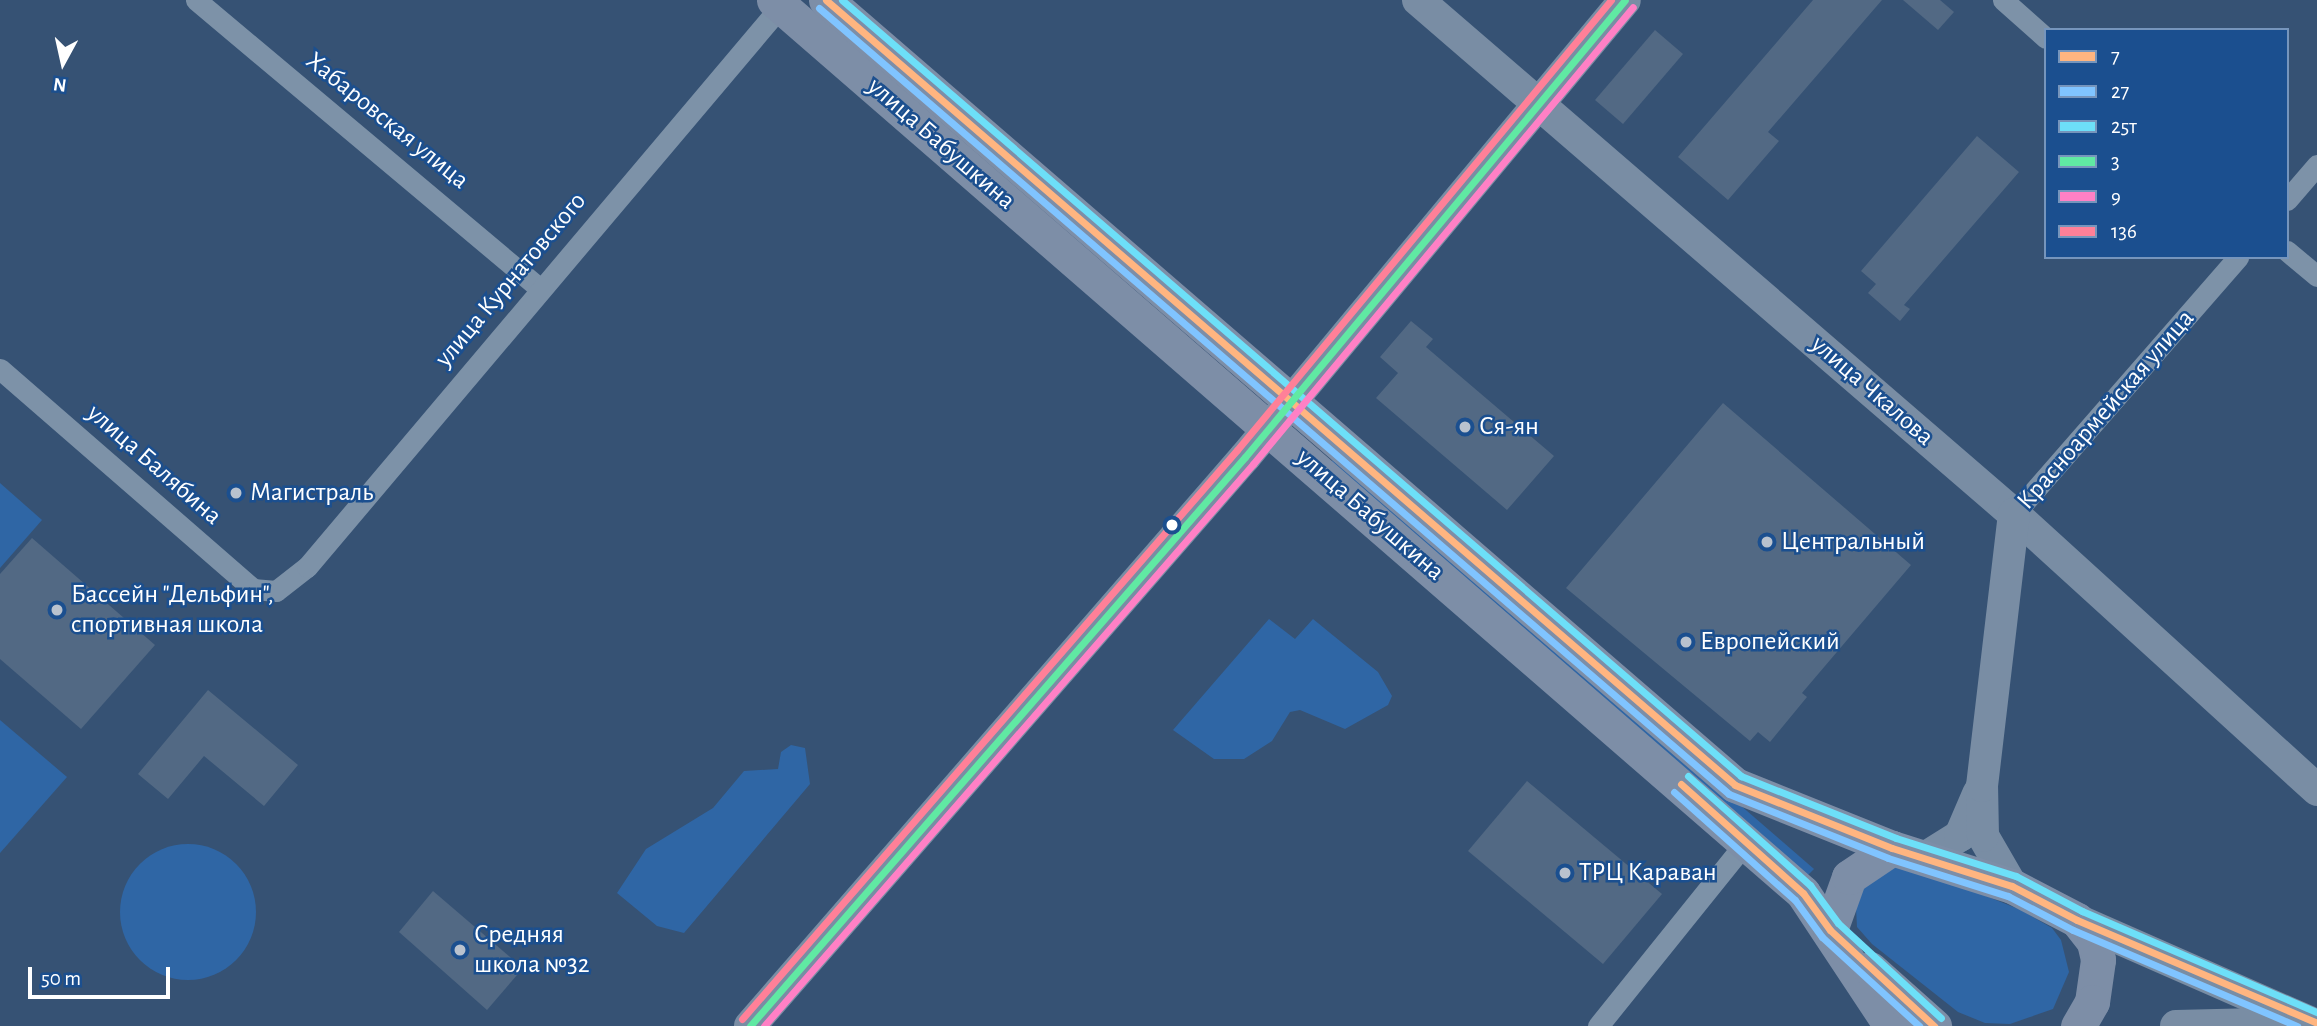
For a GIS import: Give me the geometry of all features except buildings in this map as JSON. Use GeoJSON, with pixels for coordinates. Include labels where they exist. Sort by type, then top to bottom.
{"type":"FeatureCollection","features":[{"type":"Feature","properties":{"kind":"main road","name":"улица Бабушкина"},"geometry":{"type":"LineString","coordinates":[[825,0],[1804,893],[1830,929]]}},
{"type":"Feature","properties":{"kind":"main road","name":"улица Чкалова"},"geometry":{"type":"LineString","coordinates":[[1419,0],[2014,514],[2317,790]]}},
{"type":"Feature","properties":{"kind":"main road"},"geometry":{"type":"LineString","coordinates":[[750,1026],[1279,416],[1626,0]]}},
{"type":"Feature","properties":{"kind":"main road","name":"улица Бабушкина"},"geometry":{"type":"LineString","coordinates":[[780,2],[1279,416],[1734,785],[1892,848],[2012,886],[2077,920]]}},
{"type":"Feature","properties":{"kind":"main road","name":"Красноармейская улица"},"geometry":{"type":"LineString","coordinates":[[1982,786],[2014,514]]}},
{"type":"Feature","properties":{"kind":"main road"},"geometry":{"type":"LineString","coordinates":[[1926,857],[1960,836],[1982,786]]}},
{"type":"Feature","properties":{"kind":"main road"},"geometry":{"type":"LineString","coordinates":[[1982,786],[1983,836],[2012,886]]}},
{"type":"Feature","properties":{"kind":"main road"},"geometry":{"type":"LineString","coordinates":[[1830,929],[1849,877],[1892,848]]}},
{"type":"Feature","properties":{"kind":"main road"},"geometry":{"type":"LineString","coordinates":[[2077,920],[2311,1024]]}},
{"type":"Feature","properties":{"kind":"main road"},"geometry":{"type":"LineString","coordinates":[[2077,920],[2094,942],[2098,960],[2092,1002],[2078,1026]]}},
{"type":"Feature","properties":{"kind":"main road"},"geometry":{"type":"LineString","coordinates":[[1830,929],[1891,1026]]}},
{"type":"Feature","properties":{"kind":"main road"},"geometry":{"type":"LineString","coordinates":[[1830,929],[1934,1026]]}},
{"type":"Feature","properties":{"kind":"main road"},"geometry":{"type":"LineString","coordinates":[[2176,1026],[2311,1024]]}},
{"type":"Feature","properties":{"kind":"street","name":"Хабаровская улица"},"geometry":{"type":"LineString","coordinates":[[196,0],[539,288]]}},
{"type":"Feature","properties":{"kind":"street"},"geometry":{"type":"LineString","coordinates":[[2003,0],[2044,36]]}},
{"type":"Feature","properties":{"kind":"street","name":"улица Курнатовского"},"geometry":{"type":"LineString","coordinates":[[276,591],[307,567],[780,2]]}},
{"type":"Feature","properties":{"kind":"street"},"geometry":{"type":"LineString","coordinates":[[2289,198],[2317,165]]}},
{"type":"Feature","properties":{"kind":"street"},"geometry":{"type":"LineString","coordinates":[[2289,253],[2317,276]]}},
{"type":"Feature","properties":{"kind":"street","name":"Красноармейская улица"},"geometry":{"type":"LineString","coordinates":[[2014,514],[2236,259]]}},
{"type":"Feature","properties":{"kind":"street","name":"улица Балябина"},"geometry":{"type":"LineString","coordinates":[[0,369],[253,589],[276,591]]}},
{"type":"Feature","properties":{"kind":"street"},"geometry":{"type":"LineString","coordinates":[[1598,1026],[1746,842]]}},
{"type":"Feature","properties":{"kind":"shaded area"},"geometry":{"type":"Polygon","coordinates":[[[1337,456],[1814,869],[1803,880],[1327,466],[1337,456]]]}},
{"type":"Feature","properties":{"kind":"shaded area"},"geometry":{"type":"Polygon","coordinates":[[[0,483],[42,520],[0,568],[0,483]]]}},
{"type":"Feature","properties":{"kind":"shaded area"},"geometry":{"type":"Polygon","coordinates":[[[1269,619],[1295,639],[1313,619],[1378,672],[1392,696],[1388,705],[1345,729],[1300,710],[1290,712],[1272,741],[1244,759],[1214,759],[1173,730],[1269,619]]]}},
{"type":"Feature","properties":{"kind":"shaded area"},"geometry":{"type":"Polygon","coordinates":[[[0,720],[67,777],[0,853],[0,720]]]}},
{"type":"Feature","properties":{"kind":"shaded area"},"geometry":{"type":"Polygon","coordinates":[[[791,745],[805,748],[810,784],[684,933],[657,926],[617,893],[646,849],[713,808],[744,771],[778,769],[781,752],[791,745]]]}},
{"type":"Feature","properties":{"kind":"shaded area"},"geometry":{"type":"Polygon","coordinates":[[[188,844],[214,849],[236,864],[251,886],[256,912],[251,938],[236,960],[214,975],[188,980],[162,975],[140,960],[125,938],[120,912],[125,886],[140,864],[162,849],[188,844]]]}},
{"type":"Feature","properties":{"kind":"shaded area"},"geometry":{"type":"Polygon","coordinates":[[[1908,865],[2021,910],[2052,928],[2061,940],[2069,972],[2053,1009],[2010,1024],[1985,1023],[1958,1012],[1872,944],[1857,927],[1855,888],[1888,866],[1908,865]]]}},
{"type":"Feature","properties":{"kind":"transit line","name":"7"},"geometry":{"type":"LineString","coordinates":[[826,0],[1735,785],[1892,848],[2012,886],[2077,920],[2317,1023]]}},
{"type":"Feature","properties":{"kind":"transit line","name":"25т"},"geometry":{"type":"LineString","coordinates":[[842,0],[1741,776],[1896,838],[2016,876],[2082,911],[2317,1012]]}},
{"type":"Feature","properties":{"kind":"transit line","name":"136"},"geometry":{"type":"LineString","coordinates":[[742,1019],[1237,450],[1611,0]]}},
{"type":"Feature","properties":{"kind":"transit line","name":"3"},"geometry":{"type":"LineString","coordinates":[[750,1026],[1245,457],[1625,0]]}},
{"type":"Feature","properties":{"kind":"transit line","name":"9"},"geometry":{"type":"LineString","coordinates":[[764,1026],[1253,464],[1633,7]]}},
{"type":"Feature","properties":{"kind":"transit line","name":"27"},"geometry":{"type":"LineString","coordinates":[[819,8],[1729,794],[1888,858],[2008,896],[2073,930],[2297,1026]]}},
{"type":"Feature","properties":{"kind":"transit line","name":"25т"},"geometry":{"type":"LineString","coordinates":[[1688,776],[1810,885],[1838,923],[1941,1018]]}},
{"type":"Feature","properties":{"kind":"transit line","name":"7"},"geometry":{"type":"LineString","coordinates":[[1681,784],[1803,893],[1830,930],[1934,1026]]}},
{"type":"Feature","properties":{"kind":"transit line","name":"27"},"geometry":{"type":"LineString","coordinates":[[1674,792],[1795,900],[1822,937],[1919,1026]]}},
{"type":"Feature","properties":{"kind":"place","name":"Ся-ян"},"geometry":{"type":"Point","coordinates":[1465,427]}},
{"type":"Feature","properties":{"kind":"place","name":"Магистраль"},"geometry":{"type":"Point","coordinates":[236,493]}},
{"type":"Feature","properties":{"kind":"place","name":"Центральный"},"geometry":{"type":"Point","coordinates":[1767,542]}},
{"type":"Feature","properties":{"kind":"place","name":"Бассейн \"Дельфин\", спортивная школа"},"geometry":{"type":"Point","coordinates":[57,610]}},
{"type":"Feature","properties":{"kind":"place","name":"Европейский"},"geometry":{"type":"Point","coordinates":[1686,642]}},
{"type":"Feature","properties":{"kind":"place","name":"ТРЦ Караван"},"geometry":{"type":"Point","coordinates":[1565,873]}},
{"type":"Feature","properties":{"kind":"place","name":"Средняя школа №32"},"geometry":{"type":"Point","coordinates":[460,950]}}]}
